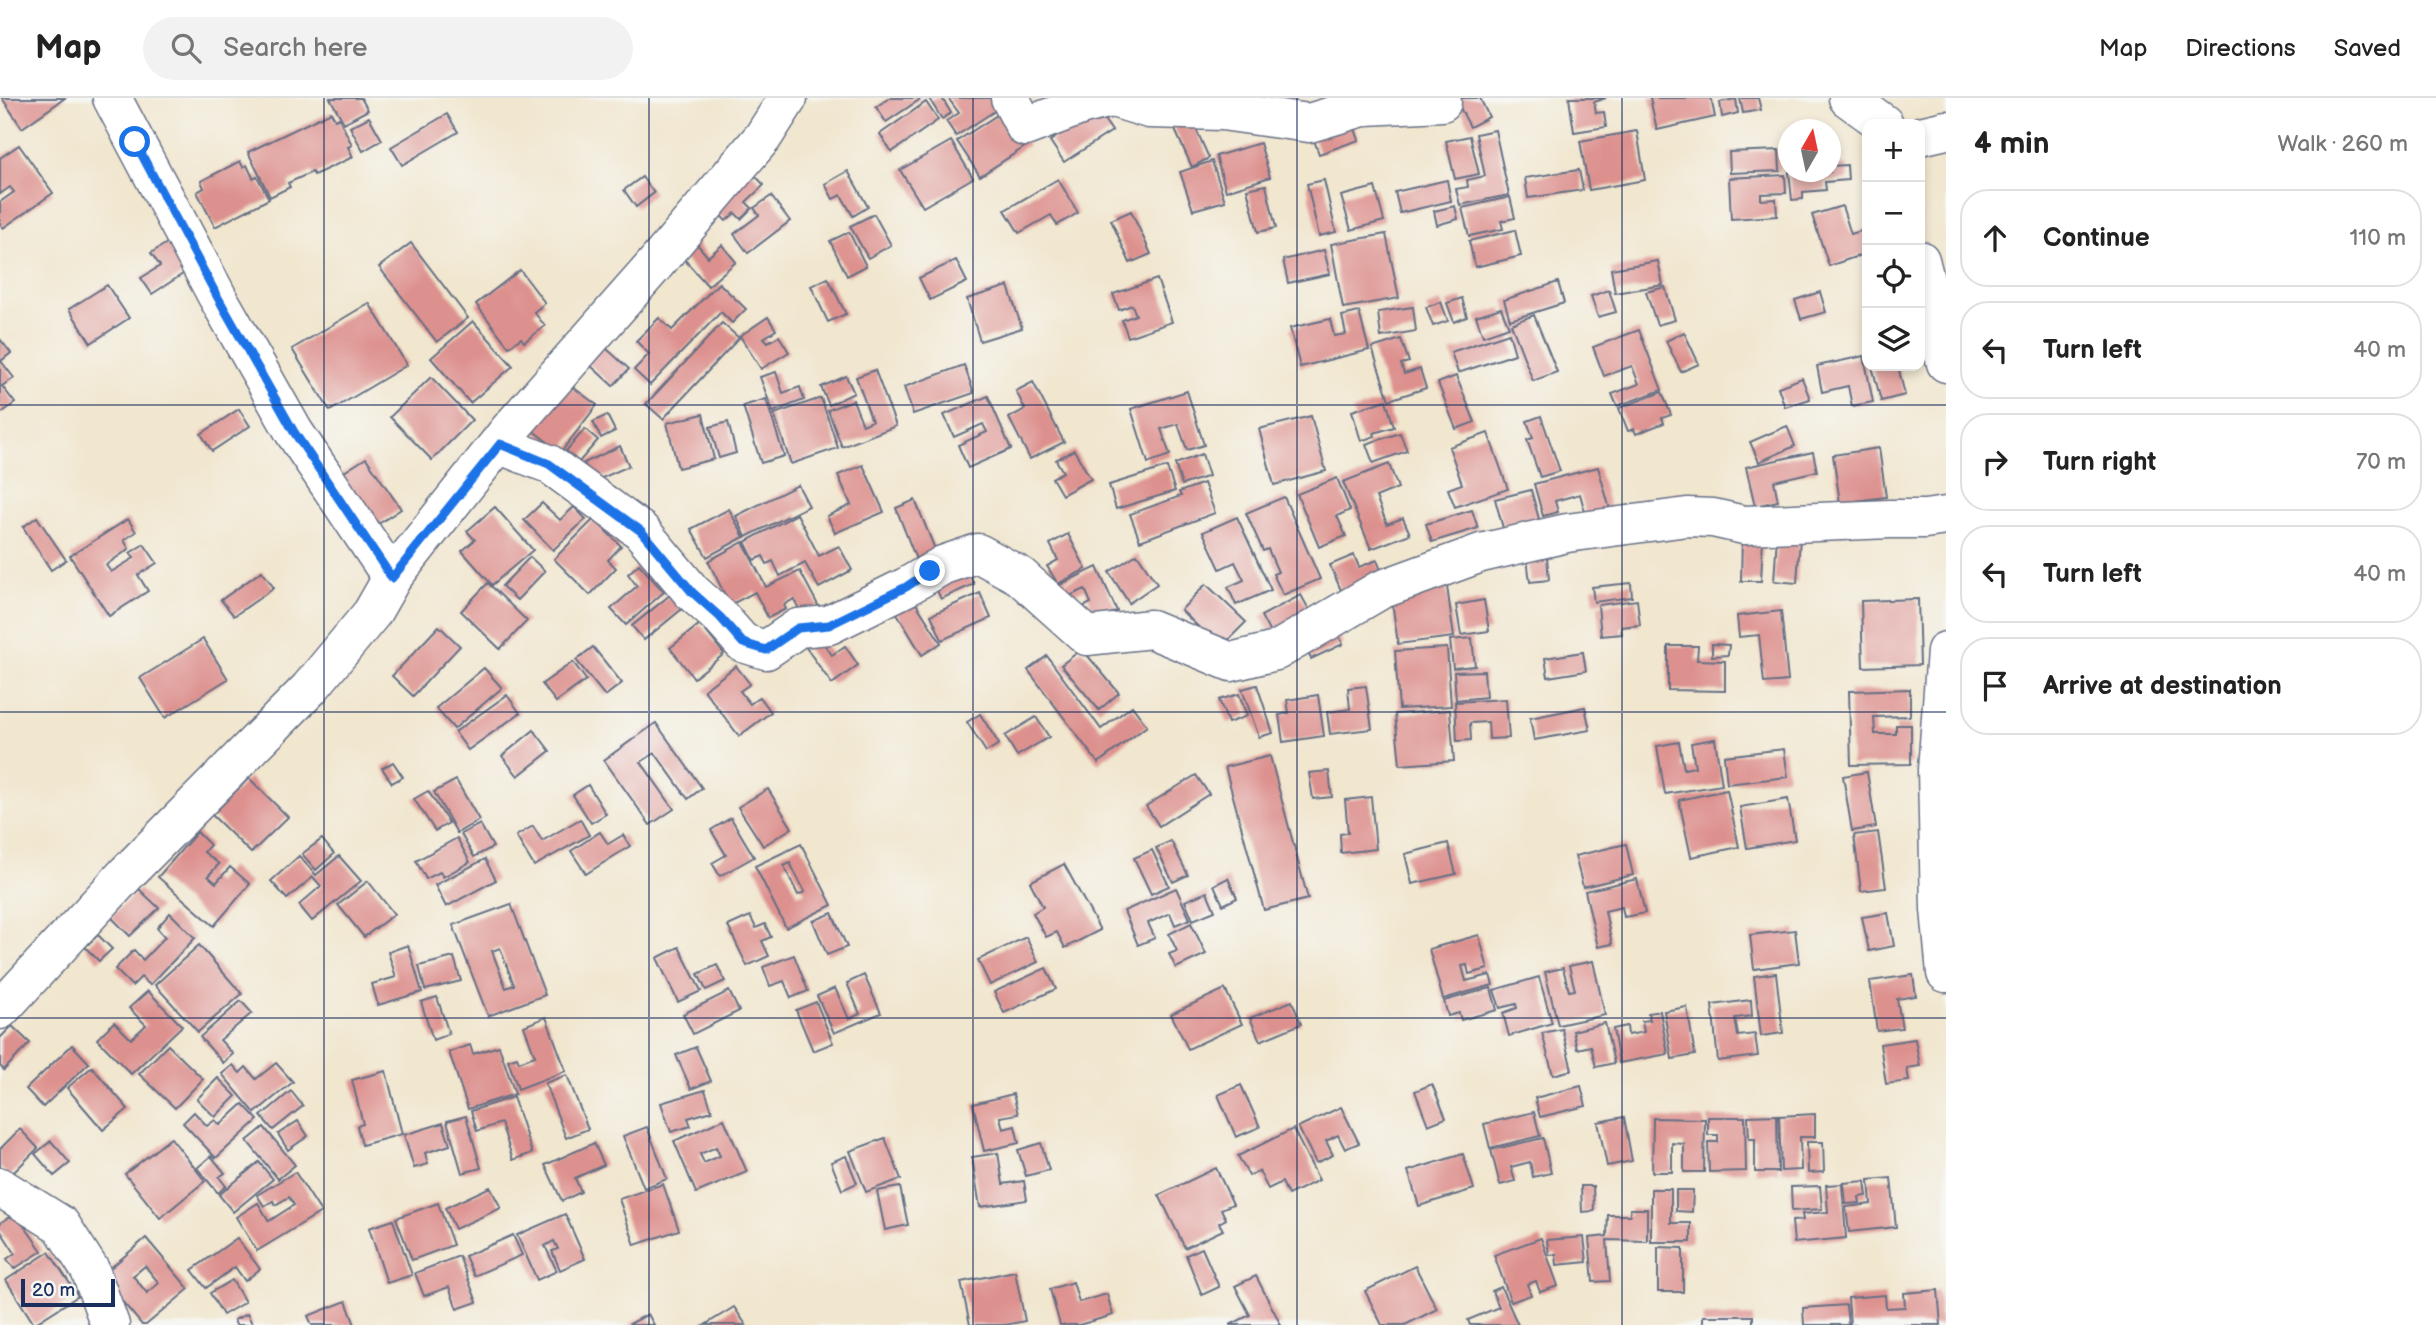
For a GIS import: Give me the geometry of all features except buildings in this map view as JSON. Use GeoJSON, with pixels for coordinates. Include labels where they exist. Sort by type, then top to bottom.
{"type":"FeatureCollection","features":[{"type":"Feature","properties":{"kind":"street"},"geometry":{"type":"LineString","coordinates":[[112,98],[217,296],[294,432],[392,578]]}},
{"type":"Feature","properties":{"kind":"street"},"geometry":{"type":"LineString","coordinates":[[0,1010],[128,872],[309,689],[372,612],[392,578],[510,429],[763,137],[788,98]]}},
{"type":"Feature","properties":{"kind":"street"},"geometry":{"type":"LineString","coordinates":[[1010,98],[1025,127],[1083,105],[1112,98],[1149,109],[1222,111],[1309,123],[1366,106],[1442,102]]}},
{"type":"Feature","properties":{"kind":"street"},"geometry":{"type":"LineString","coordinates":[[1848,98],[1877,119]]}},
{"type":"Feature","properties":{"kind":"street"},"geometry":{"type":"LineString","coordinates":[[1925,135],[1946,130]]}},
{"type":"Feature","properties":{"kind":"street"},"geometry":{"type":"LineString","coordinates":[[1925,280],[1946,363]]}},
{"type":"Feature","properties":{"kind":"street"},"geometry":{"type":"LineString","coordinates":[[500,444],[549,464],[641,531],[692,592],[720,617],[743,643],[766,650],[798,628],[829,625],[906,587],[943,565],[978,553],[1020,576],[1087,636],[1152,629],[1231,662],[1276,650],[1380,590],[1481,553],[1567,533],[1687,517],[1713,518],[1744,525],[1946,516]]}},
{"type":"Feature","properties":{"kind":"street"},"geometry":{"type":"LineString","coordinates":[[1946,651],[1937,769],[1940,909],[1946,973]]}},
{"type":"Feature","properties":{"kind":"street"},"geometry":{"type":"LineString","coordinates":[[0,1187],[61,1225],[90,1270],[110,1325]]}},
{"type":"Feature","properties":{"kind":"route"},"geometry":{"type":"LineString","coordinates":[[135,142],[217,296],[294,432],[392,578],[500,444],[549,464],[641,531],[692,592],[720,617],[743,643],[766,650],[798,628],[829,625],[906,587],[930,571]]}}]}
